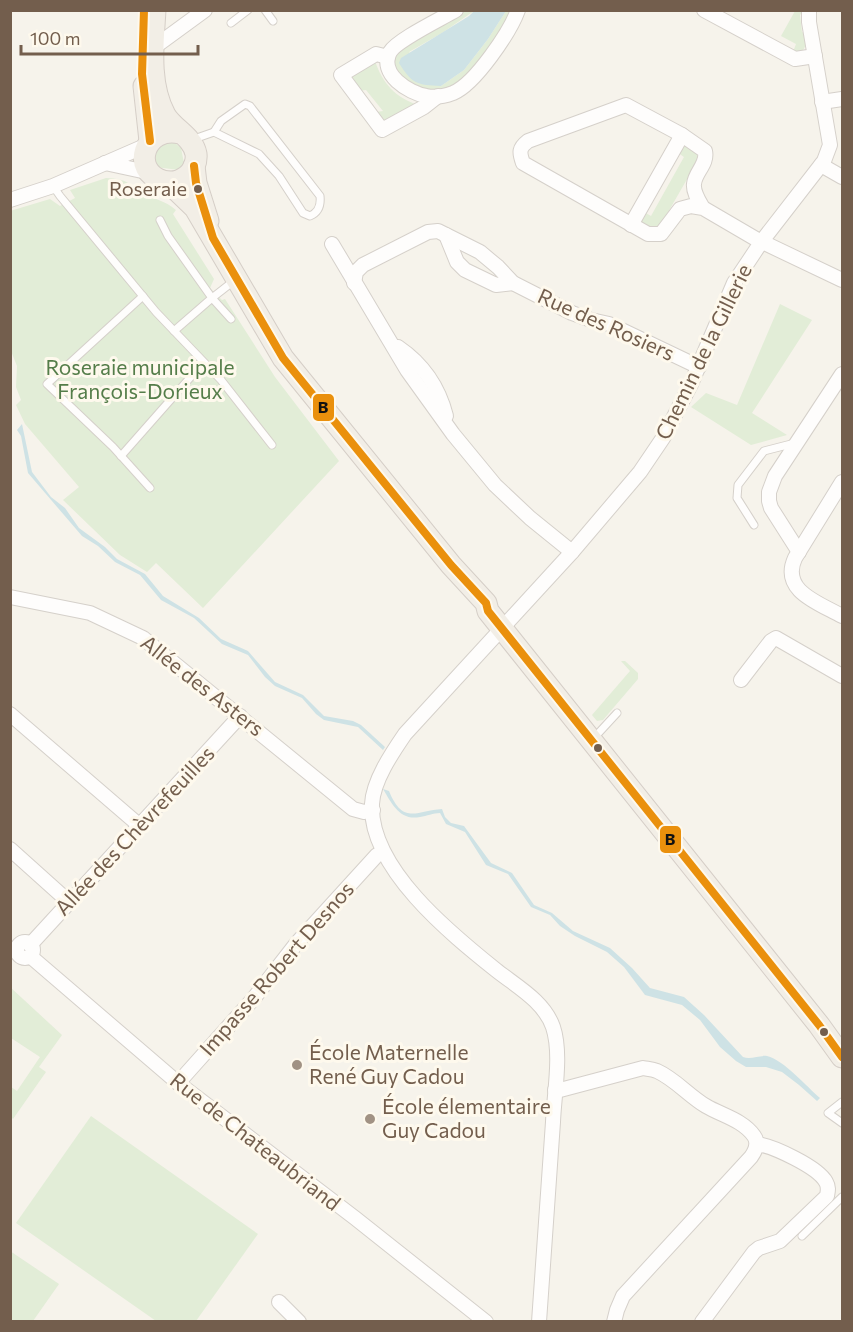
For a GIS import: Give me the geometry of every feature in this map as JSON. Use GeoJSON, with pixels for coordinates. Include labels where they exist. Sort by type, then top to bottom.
{"type":"FeatureCollection","features":[{"type":"Feature","properties":{"kind":"main road"},"geometry":{"type":"LineString","coordinates":[[144,10],[142,74],[149,143],[145,159],[149,171],[195,208],[283,358],[451,565],[486,603],[488,611],[502,629],[843,1057]]}},
{"type":"Feature","properties":{"kind":"main road"},"geometry":{"type":"LineString","coordinates":[[155,10],[154,73],[160,105],[166,117],[185,136],[195,152],[196,183],[213,238]]}},
{"type":"Feature","properties":{"kind":"main road"},"geometry":{"type":"LineString","coordinates":[[149,143],[164,132],[185,136]]}},
{"type":"Feature","properties":{"kind":"main road"},"geometry":{"type":"LineString","coordinates":[[161,179],[184,178],[194,166]]}},
{"type":"Feature","properties":{"kind":"street"},"geometry":{"type":"LineString","coordinates":[[153,48],[205,10]]}},
{"type":"Feature","properties":{"kind":"street"},"geometry":{"type":"LineString","coordinates":[[456,10],[394,48],[388,57],[388,66],[397,82],[428,97],[454,92],[465,86],[482,69],[518,10]]}},
{"type":"Feature","properties":{"kind":"street"},"geometry":{"type":"LineString","coordinates":[[704,10],[795,59],[815,56]]}},
{"type":"Feature","properties":{"kind":"street"},"geometry":{"type":"LineString","coordinates":[[809,10],[822,102],[843,99]]}},
{"type":"Feature","properties":{"kind":"street"},"geometry":{"type":"LineString","coordinates":[[388,57],[376,54],[341,75],[382,130],[424,107],[438,96]]}},
{"type":"Feature","properties":{"kind":"street","name":"Chemin de la Gillerie"},"geometry":{"type":"LineString","coordinates":[[373,810],[372,803],[377,788],[392,753],[405,734],[572,552],[640,472],[663,438],[699,367],[730,289],[762,241],[821,165],[829,151],[830,145],[822,102]]}},
{"type":"Feature","properties":{"kind":"street"},"geometry":{"type":"LineString","coordinates":[[703,208],[694,187],[706,154],[701,147],[626,105],[528,141],[521,147],[519,153],[523,163],[648,234],[661,234],[680,209],[691,206],[703,208],[762,241],[843,280]]}},
{"type":"Feature","properties":{"kind":"street"},"geometry":{"type":"LineString","coordinates":[[631,225],[682,135]]}},
{"type":"Feature","properties":{"kind":"street"},"geometry":{"type":"LineString","coordinates":[[10,200],[53,186],[149,143]]}},
{"type":"Feature","properties":{"kind":"street"},"geometry":{"type":"LineString","coordinates":[[105,163],[142,171],[161,179]]}},
{"type":"Feature","properties":{"kind":"street"},"geometry":{"type":"LineString","coordinates":[[821,165],[843,177]]}},
{"type":"Feature","properties":{"kind":"street"},"geometry":{"type":"LineString","coordinates":[[354,283],[356,272],[363,265],[429,232],[438,231],[446,235]]}},
{"type":"Feature","properties":{"kind":"street","name":"Rue des Rosiers"},"geometry":{"type":"LineString","coordinates":[[446,235],[480,252],[513,283],[572,313],[609,324],[699,367]]}},
{"type":"Feature","properties":{"kind":"street","name":"Rue des Rosiers"},"geometry":{"type":"LineString","coordinates":[[446,235],[457,262],[465,270],[496,285],[513,283]]}},
{"type":"Feature","properties":{"kind":"street"},"geometry":{"type":"LineString","coordinates":[[332,244],[390,343],[401,349],[433,382],[453,434],[495,485],[572,552]]}},
{"type":"Feature","properties":{"kind":"street"},"geometry":{"type":"LineString","coordinates":[[799,552],[771,508],[769,492],[776,476],[843,374]]}},
{"type":"Feature","properties":{"kind":"street"},"geometry":{"type":"LineString","coordinates":[[843,482],[791,566],[794,585],[801,592],[843,616]]}},
{"type":"Feature","properties":{"kind":"street","name":"Allée des Asters"},"geometry":{"type":"LineString","coordinates":[[10,597],[90,613],[143,638],[353,809],[364,812],[373,810]]}},
{"type":"Feature","properties":{"kind":"street"},"geometry":{"type":"LineString","coordinates":[[741,680],[771,641],[776,638],[843,676]]}},
{"type":"Feature","properties":{"kind":"street"},"geometry":{"type":"LineString","coordinates":[[10,714],[140,826]]}},
{"type":"Feature","properties":{"kind":"street","name":"Allée des Chèvrefeuilles"},"geometry":{"type":"LineString","coordinates":[[22,946],[69,902],[240,716]]}},
{"type":"Feature","properties":{"kind":"street"},"geometry":{"type":"LineString","coordinates":[[373,810],[383,849],[408,888],[448,930],[539,1004],[546,1014],[555,1037],[555,1090],[538,1322]]}},
{"type":"Feature","properties":{"kind":"street"},"geometry":{"type":"LineString","coordinates":[[10,849],[69,902]]}},
{"type":"Feature","properties":{"kind":"street","name":"Impasse Robert Desnos"},"geometry":{"type":"LineString","coordinates":[[178,1083],[254,998],[296,944],[377,855]]}},
{"type":"Feature","properties":{"kind":"street","name":"Rue de Chateaubriand"},"geometry":{"type":"LineString","coordinates":[[22,946],[178,1083],[355,1218],[486,1322]]}},
{"type":"Feature","properties":{"kind":"street"},"geometry":{"type":"LineString","coordinates":[[555,1090],[643,1068],[649,1069],[659,1072],[706,1106],[729,1117],[751,1132],[757,1144],[752,1157],[623,1296],[614,1322]]}},
{"type":"Feature","properties":{"kind":"street"},"geometry":{"type":"LineString","coordinates":[[702,1322],[754,1252],[780,1241],[827,1196],[826,1182],[805,1164],[769,1146],[757,1144]]}},
{"type":"Feature","properties":{"kind":"street"},"geometry":{"type":"LineString","coordinates":[[279,1302],[299,1322]]}},
{"type":"Feature","properties":{"kind":"lane"},"geometry":{"type":"LineString","coordinates":[[231,23],[248,10]]}},
{"type":"Feature","properties":{"kind":"lane"},"geometry":{"type":"LineString","coordinates":[[265,10],[273,21]]}},
{"type":"Feature","properties":{"kind":"lane"},"geometry":{"type":"LineString","coordinates":[[185,136],[214,132],[259,154],[279,176],[303,213],[310,216],[315,214],[321,204],[320,196],[250,106],[245,104],[221,121],[214,132]]}},
{"type":"Feature","properties":{"kind":"lane"},"geometry":{"type":"LineString","coordinates":[[53,186],[143,296],[221,380],[272,445]]}},
{"type":"Feature","properties":{"kind":"lane"},"geometry":{"type":"LineString","coordinates":[[160,220],[168,236],[212,298],[231,319]]}},
{"type":"Feature","properties":{"kind":"lane"},"geometry":{"type":"LineString","coordinates":[[174,331],[237,278]]}},
{"type":"Feature","properties":{"kind":"lane"},"geometry":{"type":"LineString","coordinates":[[143,296],[47,384],[121,456],[150,488]]}},
{"type":"Feature","properties":{"kind":"lane"},"geometry":{"type":"LineString","coordinates":[[121,456],[203,363]]}},
{"type":"Feature","properties":{"kind":"lane"},"geometry":{"type":"LineString","coordinates":[[754,525],[737,498],[738,485],[764,451],[797,443]]}},
{"type":"Feature","properties":{"kind":"lane"},"geometry":{"type":"LineString","coordinates":[[591,740],[617,713]]}},
{"type":"Feature","properties":{"kind":"lane"},"geometry":{"type":"LineString","coordinates":[[843,1102],[828,1113],[843,1123]]}},
{"type":"Feature","properties":{"kind":"lane"},"geometry":{"type":"LineString","coordinates":[[802,1236],[843,1197]]}},
{"type":"Feature","properties":{"kind":"green space"},"geometry":{"type":"Polygon","coordinates":[[[463,11],[474,11],[409,52],[441,86],[464,70],[506,11],[514,11],[471,76],[445,92],[413,88],[391,66],[392,56],[463,11]]]}},
{"type":"Feature","properties":{"kind":"green space"},"geometry":{"type":"Polygon","coordinates":[[[795,11],[803,11],[800,15],[802,32],[806,34],[807,43],[802,52],[793,52],[796,44],[781,36],[795,11]]]}},
{"type":"Feature","properties":{"kind":"green space"},"geometry":{"type":"Polygon","coordinates":[[[375,61],[391,89],[418,105],[386,121],[382,119],[376,112],[383,111],[366,90],[358,91],[350,78],[375,61]]]}},
{"type":"Feature","properties":{"kind":"green space"},"geometry":{"type":"Polygon","coordinates":[[[167,142],[175,143],[181,148],[184,163],[179,170],[155,167],[153,157],[160,145],[167,142]]]}},
{"type":"Feature","properties":{"kind":"green space"},"geometry":{"type":"Polygon","coordinates":[[[688,145],[697,151],[698,160],[659,228],[651,230],[641,224],[640,218],[644,212],[651,216],[684,157],[677,152],[679,148],[688,145]]]}},
{"type":"Feature","properties":{"kind":"green space","name":"Roseraie municipale François-Dorieux"},"geometry":{"type":"Polygon","coordinates":[[[106,178],[128,183],[176,210],[173,214],[214,279],[210,288],[222,300],[225,299],[275,377],[339,461],[203,608],[156,563],[147,572],[120,555],[63,500],[79,487],[25,424],[16,405],[21,400],[16,387],[17,366],[11,351],[10,211],[50,199],[60,206],[75,198],[70,190],[106,178]]]}},
{"type":"Feature","properties":{"kind":"green space"},"geometry":{"type":"Polygon","coordinates":[[[780,304],[812,320],[752,413],[787,435],[751,445],[691,407],[706,393],[737,405],[780,304]]]}},
{"type":"Feature","properties":{"kind":"green space"},"geometry":{"type":"Polygon","coordinates":[[[621,661],[625,661],[638,673],[638,679],[603,720],[597,721],[592,715],[630,671],[621,661]]]}},
{"type":"Feature","properties":{"kind":"green space"},"geometry":{"type":"Polygon","coordinates":[[[10,987],[62,1035],[39,1067],[46,1072],[13,1119],[11,1117],[11,1087],[17,1091],[40,1057],[11,1038],[10,987]]]}},
{"type":"Feature","properties":{"kind":"green space"},"geometry":{"type":"Polygon","coordinates":[[[91,1116],[258,1234],[196,1321],[156,1321],[16,1223],[91,1116]]]}},
{"type":"Feature","properties":{"kind":"green space"},"geometry":{"type":"Polygon","coordinates":[[[10,1251],[59,1284],[33,1321],[11,1321],[10,1251]]]}},
{"type":"Feature","properties":{"kind":"shaded area"},"geometry":{"type":"Polygon","coordinates":[[[474,11],[506,11],[464,70],[441,86],[421,84],[412,79],[399,63],[401,58],[474,11]]]}},
{"type":"Feature","properties":{"kind":"shaded area"},"geometry":{"type":"Polygon","coordinates":[[[22,424],[32,472],[51,497],[65,508],[79,528],[117,559],[145,574],[163,596],[199,618],[221,639],[248,651],[275,682],[303,695],[324,716],[353,721],[361,725],[385,747],[383,750],[358,727],[324,720],[302,698],[275,686],[248,655],[222,644],[194,618],[161,600],[140,575],[115,562],[98,546],[82,536],[28,473],[21,436],[17,430],[22,424]]]}},
{"type":"Feature","properties":{"kind":"shaded area"},"geometry":{"type":"Polygon","coordinates":[[[383,789],[389,791],[394,802],[405,812],[411,814],[442,809],[445,817],[451,823],[464,826],[491,863],[512,873],[534,905],[552,913],[573,931],[610,948],[650,988],[684,997],[743,1057],[767,1056],[774,1059],[788,1068],[820,1098],[817,1101],[782,1072],[766,1067],[746,1067],[736,1061],[720,1047],[700,1020],[682,1005],[645,995],[624,967],[607,952],[575,936],[560,926],[550,915],[531,907],[508,874],[486,865],[465,832],[446,824],[440,813],[413,818],[402,814],[393,806],[383,789]]]}},
{"type":"Feature","properties":{"kind":"transit line","name":"B"},"geometry":{"type":"LineString","coordinates":[[144,10],[142,74],[150,141]]}},
{"type":"Feature","properties":{"kind":"transit line","name":"B"},"geometry":{"type":"LineString","coordinates":[[194,166],[196,183],[213,238],[283,358],[451,565],[486,603],[488,611],[819,1025],[842,1057]]}},
{"type":"Feature","properties":{"kind":"place","name":"Roseraie"},"geometry":{"type":"Point","coordinates":[198,189]}},
{"type":"Feature","properties":{"kind":"place","name":"École Maternelle René Guy Cadou"},"geometry":{"type":"Point","coordinates":[297,1065]}},
{"type":"Feature","properties":{"kind":"place","name":"École élementaire Guy Cadou"},"geometry":{"type":"Point","coordinates":[370,1119]}}]}
